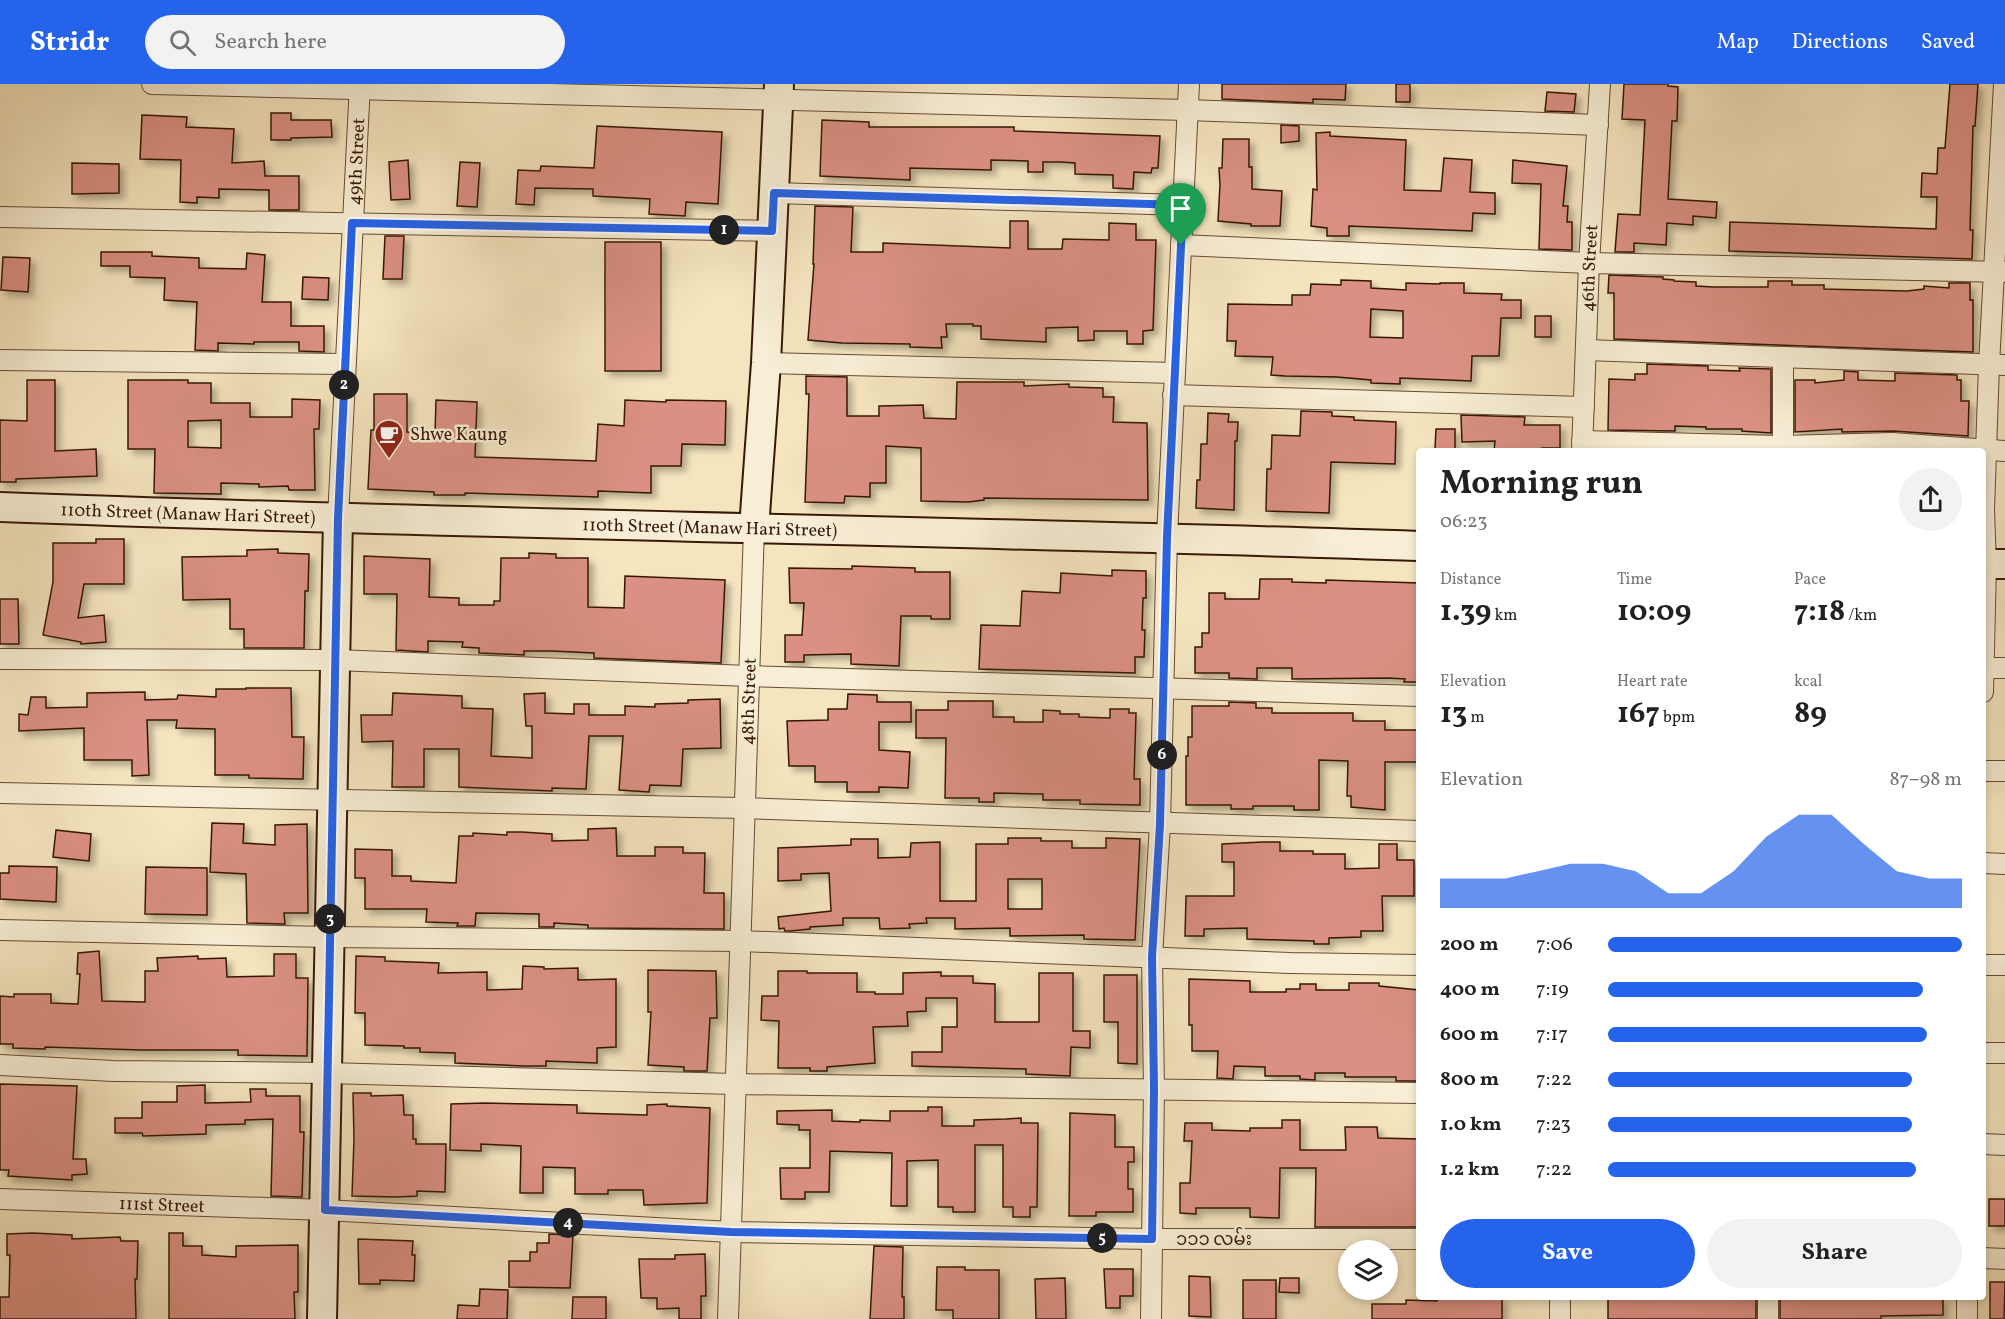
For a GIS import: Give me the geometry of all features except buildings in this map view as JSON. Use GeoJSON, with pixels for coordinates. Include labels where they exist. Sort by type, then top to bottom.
{"type":"FeatureCollection","features":[{"type":"Feature","properties":{"kind":"main road","name":"48th Street"},"geometry":{"type":"LineString","coordinates":[[754,528],[766,363],[779,92]]}},
{"type":"Feature","properties":{"kind":"main road","name":"110th Street (Manaw Hari Street)"},"geometry":{"type":"LineString","coordinates":[[0,507],[338,518],[1167,537],[1416,546]]}},
{"type":"Feature","properties":{"kind":"main road","name":"49th Street"},"geometry":{"type":"LineString","coordinates":[[322,1319],[338,518]]}},
{"type":"Feature","properties":{"kind":"street"},"geometry":{"type":"LineString","coordinates":[[152,84],[779,92],[1187,111],[1598,125]]}},
{"type":"Feature","properties":{"kind":"street"},"geometry":{"type":"LineString","coordinates":[[1151,1319],[1154,1089],[1152,957],[1160,824],[1173,395],[1189,84]]}},
{"type":"Feature","properties":{"kind":"street","name":"46th Street"},"geometry":{"type":"LineString","coordinates":[[1582,446],[1589,263],[1600,84]]}},
{"type":"Feature","properties":{"kind":"street","name":"49th Street"},"geometry":{"type":"LineString","coordinates":[[338,518],[360,86]]}},
{"type":"Feature","properties":{"kind":"street"},"geometry":{"type":"LineString","coordinates":[[1986,500],[1996,451],[2004,91]]}},
{"type":"Feature","properties":{"kind":"street"},"geometry":{"type":"LineString","coordinates":[[774,193],[1183,205]]}},
{"type":"Feature","properties":{"kind":"street"},"geometry":{"type":"LineString","coordinates":[[0,218],[772,231]]}},
{"type":"Feature","properties":{"kind":"street"},"geometry":{"type":"LineString","coordinates":[[1181,245],[1589,263],[1999,272]]}},
{"type":"Feature","properties":{"kind":"street"},"geometry":{"type":"LineString","coordinates":[[1586,350],[1997,365]]}},
{"type":"Feature","properties":{"kind":"street"},"geometry":{"type":"LineString","coordinates":[[1783,448],[1784,357]]}},
{"type":"Feature","properties":{"kind":"street"},"geometry":{"type":"LineString","coordinates":[[0,360],[345,364]]}},
{"type":"Feature","properties":{"kind":"street"},"geometry":{"type":"LineString","coordinates":[[766,363],[1175,373]]}},
{"type":"Feature","properties":{"kind":"street"},"geometry":{"type":"LineString","coordinates":[[1173,395],[1584,407]]}},
{"type":"Feature","properties":{"kind":"street"},"geometry":{"type":"LineString","coordinates":[[1801,448],[1892,443],[1957,448]]}},
{"type":"Feature","properties":{"kind":"street"},"geometry":{"type":"LineString","coordinates":[[1582,446],[1716,448]]}},
{"type":"Feature","properties":{"kind":"street"},"geometry":{"type":"LineString","coordinates":[[1986,525],[1991,564],[1986,629]]}},
{"type":"Feature","properties":{"kind":"street","name":"48th Street"},"geometry":{"type":"LineString","coordinates":[[728,1319],[754,528]]}},
{"type":"Feature","properties":{"kind":"street"},"geometry":{"type":"LineString","coordinates":[[0,659],[335,660],[749,676],[1416,696]]}},
{"type":"Feature","properties":{"kind":"street"},"geometry":{"type":"LineString","coordinates":[[1986,668],[2005,668]]}},
{"type":"Feature","properties":{"kind":"street"},"geometry":{"type":"LineString","coordinates":[[1986,771],[2005,771]]}},
{"type":"Feature","properties":{"kind":"street"},"geometry":{"type":"LineString","coordinates":[[0,793],[332,797],[745,808],[1160,824],[1416,831]]}},
{"type":"Feature","properties":{"kind":"street"},"geometry":{"type":"LineString","coordinates":[[1986,864],[2005,864]]}},
{"type":"Feature","properties":{"kind":"street"},"geometry":{"type":"LineString","coordinates":[[0,930],[329,937],[741,941],[1416,965]]}},
{"type":"Feature","properties":{"kind":"street"},"geometry":{"type":"LineString","coordinates":[[1986,965],[2005,965]]}},
{"type":"Feature","properties":{"kind":"street"},"geometry":{"type":"LineString","coordinates":[[1986,1053],[2005,1053]]}},
{"type":"Feature","properties":{"kind":"street"},"geometry":{"type":"LineString","coordinates":[[0,1065],[113,1071],[1416,1093]]}},
{"type":"Feature","properties":{"kind":"street"},"geometry":{"type":"LineString","coordinates":[[1986,1143],[2005,1144]]}},
{"type":"Feature","properties":{"kind":"street","name":"111st Street"},"geometry":{"type":"LineString","coordinates":[[0,1199],[325,1210]]}},
{"type":"Feature","properties":{"kind":"street","name":"၁၁၁ လမ်း"},"geometry":{"type":"LineString","coordinates":[[325,1210],[731,1232],[1152,1239],[1416,1239]]}},
{"type":"Feature","properties":{"kind":"street"},"geometry":{"type":"LineString","coordinates":[[1986,1258],[2005,1259]]}},
{"type":"Feature","properties":{"kind":"street"},"geometry":{"type":"LineString","coordinates":[[1560,1300],[1560,1319]]}},
{"type":"Feature","properties":{"kind":"street"},"geometry":{"type":"LineString","coordinates":[[1768,1300],[1768,1319]]}},
{"type":"Feature","properties":{"kind":"street"},"geometry":{"type":"LineString","coordinates":[[1966,1319],[1967,1300]]}},
{"type":"Feature","properties":{"kind":"place","name":"Shwe Kaung"},"geometry":{"type":"Point","coordinates":[389,460]}},
{"type":"Feature","properties":{"kind":"route"},"geometry":{"type":"LineString","coordinates":[[774,193],[1183,205],[1181,245],[1167,537],[1160,824],[1152,957],[1154,1089],[1152,1239],[731,1232],[325,1210],[338,518],[352,223],[772,231],[774,193]]}}]}
